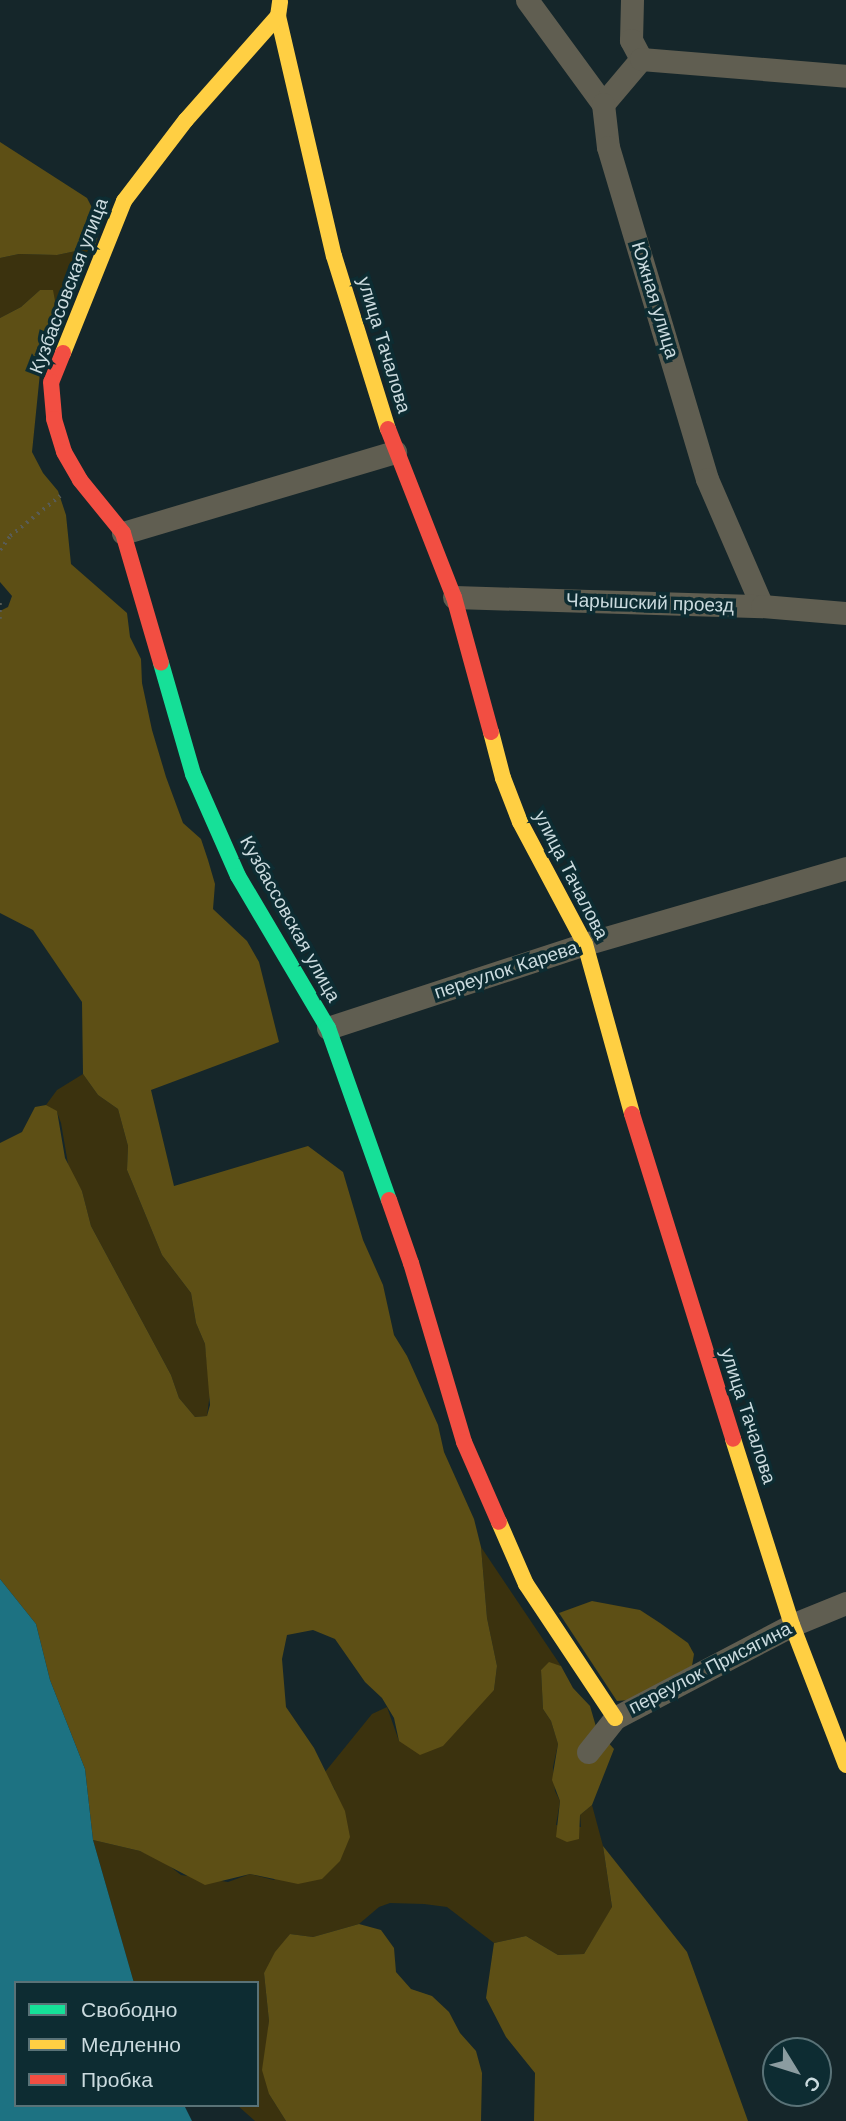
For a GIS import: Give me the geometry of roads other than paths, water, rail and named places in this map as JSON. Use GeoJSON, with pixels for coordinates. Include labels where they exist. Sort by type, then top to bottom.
{"type":"FeatureCollection","features":[{"type":"Feature","properties":{"kind":"street"},"geometry":{"type":"LineString","coordinates":[[527,0],[603,104],[641,59]]}},
{"type":"Feature","properties":{"kind":"street"},"geometry":{"type":"LineString","coordinates":[[632,0],[631,40],[641,59]]}},
{"type":"Feature","properties":{"kind":"street","name":"улица Тачалова"},"geometry":{"type":"LineString","coordinates":[[279,8],[334,256],[395,452],[454,597],[503,778],[520,822],[585,944],[643,1156],[792,1625],[846,1765]]}},
{"type":"Feature","properties":{"kind":"street","name":"Кузбассовская улица"},"geometry":{"type":"LineString","coordinates":[[279,8],[148,166],[124,201],[51,382],[57,430],[64,452],[80,480],[124,533],[192,775],[238,876],[328,1028],[411,1263],[464,1442],[526,1584],[615,1718]]}},
{"type":"Feature","properties":{"kind":"street"},"geometry":{"type":"LineString","coordinates":[[641,59],[846,76]]}},
{"type":"Feature","properties":{"kind":"street","name":"Южная улица"},"geometry":{"type":"LineString","coordinates":[[603,104],[608,147],[707,480],[762,606]]}},
{"type":"Feature","properties":{"kind":"street"},"geometry":{"type":"LineString","coordinates":[[124,533],[395,452]]}},
{"type":"Feature","properties":{"kind":"street","name":"Чарышский проезд"},"geometry":{"type":"LineString","coordinates":[[454,597],[762,606],[846,613]]}},
{"type":"Feature","properties":{"kind":"street","name":"переулок Карева"},"geometry":{"type":"LineString","coordinates":[[328,1028],[585,944],[846,868]]}},
{"type":"Feature","properties":{"kind":"street","name":"переулок Присягина"},"geometry":{"type":"LineString","coordinates":[[588,1752],[615,1718],[792,1625],[846,1603]]}},
{"type":"Feature","properties":{"kind":"water"},"geometry":{"type":"Polygon","coordinates":[[[0,1579],[36,1624],[50,1680],[85,1769],[93,1840],[133,1981],[14,1981],[14,2107],[185,2107],[192,2121],[0,2121],[0,1579]]]}}]}
